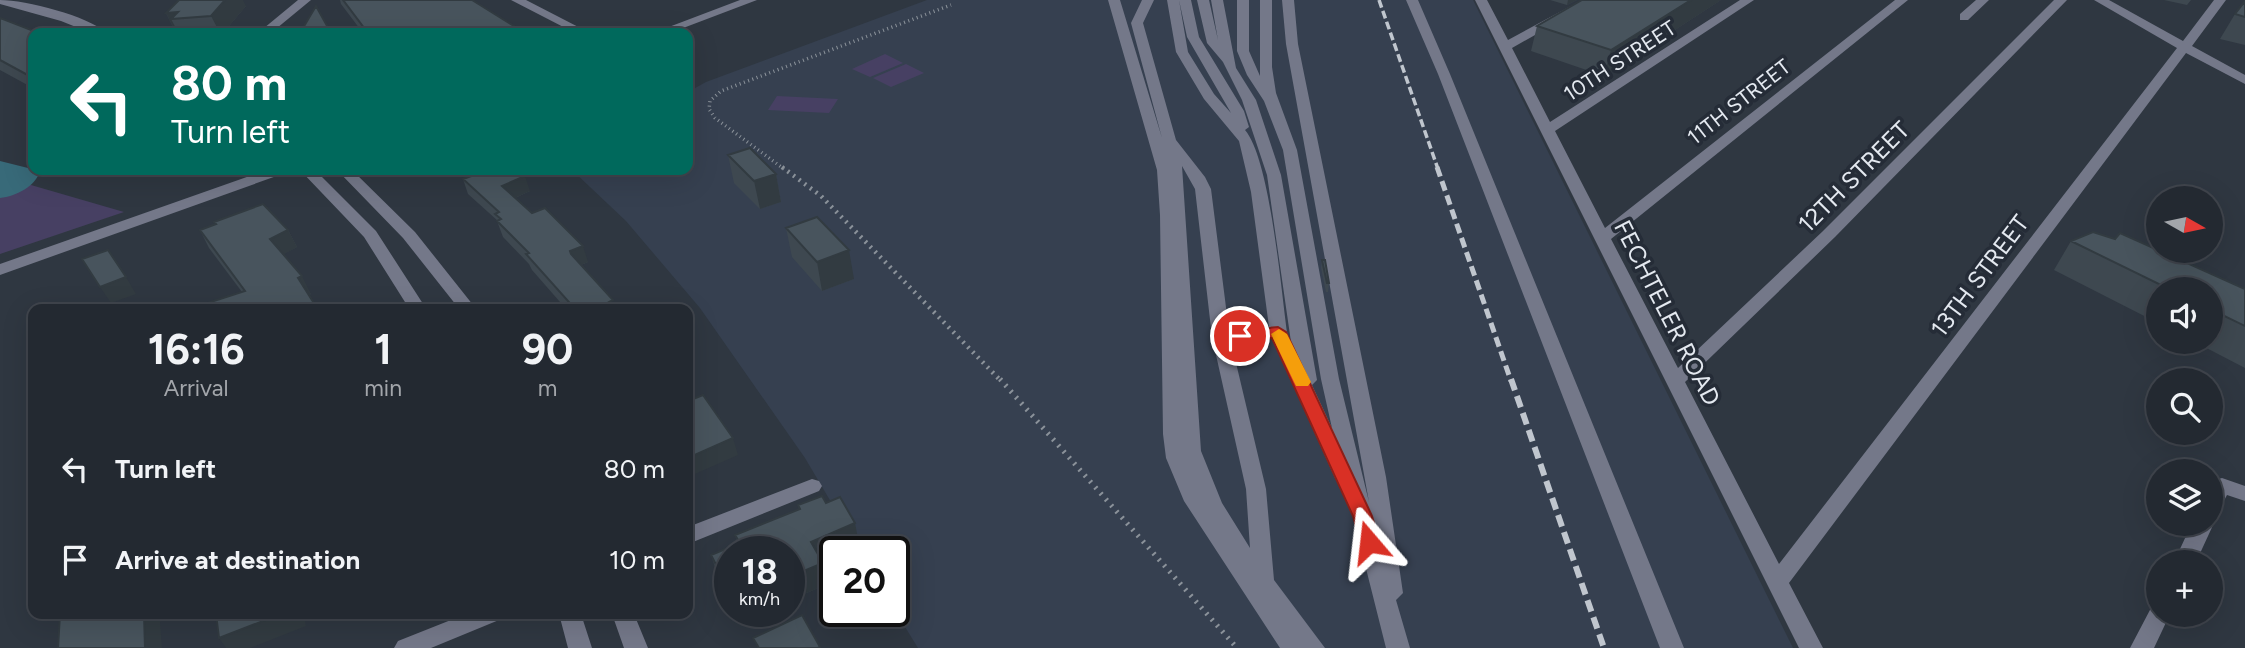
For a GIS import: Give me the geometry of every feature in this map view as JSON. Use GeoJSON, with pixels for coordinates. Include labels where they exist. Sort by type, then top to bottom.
{"type":"FeatureCollection","features":[{"type":"Feature","properties":{"kind":"street"},"geometry":{"type":"LineString","coordinates":[[0,0],[65,18],[89,28]]}},
{"type":"Feature","properties":{"kind":"street"},"geometry":{"type":"LineString","coordinates":[[270,28],[304,0]]}},
{"type":"Feature","properties":{"kind":"street"},"geometry":{"type":"LineString","coordinates":[[517,0],[574,28]]}},
{"type":"Feature","properties":{"kind":"street"},"geometry":{"type":"LineString","coordinates":[[673,28],[751,0]]}},
{"type":"Feature","properties":{"kind":"street"},"geometry":{"type":"LineString","coordinates":[[1114,0],[1133,14],[1164,170],[1168,215],[1173,434],[1176,458],[1194,501],[1293,648]]}},
{"type":"Feature","properties":{"kind":"street"},"geometry":{"type":"LineString","coordinates":[[1120,0],[1133,14],[1137,23],[1170,141],[1179,199],[1187,424],[1197,475],[1219,518],[1312,648]]}},
{"type":"Feature","properties":{"kind":"street"},"geometry":{"type":"LineString","coordinates":[[1133,14],[1149,0]]}},
{"type":"Feature","properties":{"kind":"street"},"geometry":{"type":"LineString","coordinates":[[1173,0],[1182,52],[1209,96],[1246,140]]}},
{"type":"Feature","properties":{"kind":"street"},"geometry":{"type":"LineString","coordinates":[[1185,0],[1193,37],[1237,111],[1246,140],[1259,192],[1278,332],[1362,516]]}},
{"type":"Feature","properties":{"kind":"street"},"geometry":{"type":"LineString","coordinates":[[1203,0],[1213,43],[1249,100],[1274,175],[1297,325],[1314,407]]}},
{"type":"Feature","properties":{"kind":"street"},"geometry":{"type":"LineString","coordinates":[[1217,0],[1230,68]]}},
{"type":"Feature","properties":{"kind":"street"},"geometry":{"type":"LineString","coordinates":[[1230,68],[1235,26],[1231,0]]}},
{"type":"Feature","properties":{"kind":"street"},"geometry":{"type":"LineString","coordinates":[[1243,0],[1243,51],[1253,75],[1284,129],[1290,150],[1330,379],[1362,516],[1399,648]]}},
{"type":"Feature","properties":{"kind":"street"},"geometry":{"type":"LineString","coordinates":[[1253,75],[1254,0]]}},
{"type":"Feature","properties":{"kind":"street"},"geometry":{"type":"LineString","coordinates":[[1266,0],[1268,81],[1272,104]]}},
{"type":"Feature","properties":{"kind":"street"},"geometry":{"type":"LineString","coordinates":[[1288,0],[1292,44],[1376,477],[1399,648]]}},
{"type":"Feature","properties":{"kind":"street"},"geometry":{"type":"LineString","coordinates":[[1412,0],[1480,162],[1672,648]]}},
{"type":"Feature","properties":{"kind":"street","name":"FECHTELER ROAD"},"geometry":{"type":"LineString","coordinates":[[1481,0],[1811,648]]}},
{"type":"Feature","properties":{"kind":"street"},"geometry":{"type":"LineString","coordinates":[[1505,47],[1591,0]]}},
{"type":"Feature","properties":{"kind":"street","name":"10TH STREET"},"geometry":{"type":"LineString","coordinates":[[1547,130],[1748,0]]}},
{"type":"Feature","properties":{"kind":"street","name":"11TH STREET"},"geometry":{"type":"LineString","coordinates":[[1602,238],[1902,0]]}},
{"type":"Feature","properties":{"kind":"street"},"geometry":{"type":"LineString","coordinates":[[1964,17],[1983,0]]}},
{"type":"Feature","properties":{"kind":"street","name":"12TH STREET"},"geometry":{"type":"LineString","coordinates":[[1674,382],[1829,234],[2061,0]]}},
{"type":"Feature","properties":{"kind":"street"},"geometry":{"type":"LineString","coordinates":[[2099,0],[2245,79]]}},
{"type":"Feature","properties":{"kind":"street","name":"13TH STREET"},"geometry":{"type":"LineString","coordinates":[[1778,582],[2220,0]]}},
{"type":"Feature","properties":{"kind":"street"},"geometry":{"type":"LineString","coordinates":[[1170,141],[1200,180],[1203,189],[1221,337],[1256,489],[1264,580]]}},
{"type":"Feature","properties":{"kind":"street"},"geometry":{"type":"LineString","coordinates":[[0,270],[266,175]]}},
{"type":"Feature","properties":{"kind":"street"},"geometry":{"type":"LineString","coordinates":[[312,175],[370,234],[415,304]]}},
{"type":"Feature","properties":{"kind":"street"},"geometry":{"type":"LineString","coordinates":[[349,175],[409,235],[464,304]]}},
{"type":"Feature","properties":{"kind":"street"},"geometry":{"type":"LineString","coordinates":[[1221,337],[1278,332]]}},
{"type":"Feature","properties":{"kind":"street"},"geometry":{"type":"LineString","coordinates":[[2223,485],[2245,494]]}},
{"type":"Feature","properties":{"kind":"street"},"geometry":{"type":"LineString","coordinates":[[693,534],[812,486]]}},
{"type":"Feature","properties":{"kind":"street"},"geometry":{"type":"LineString","coordinates":[[406,648],[478,619]]}},
{"type":"Feature","properties":{"kind":"street"},"geometry":{"type":"LineString","coordinates":[[571,619],[580,648]]}},
{"type":"Feature","properties":{"kind":"street"},"geometry":{"type":"LineString","coordinates":[[625,619],[636,648]]}},
{"type":"Feature","properties":{"kind":"street"},"geometry":{"type":"LineString","coordinates":[[2142,648],[2152,627]]}},
{"type":"Feature","properties":{"kind":"path"},"geometry":{"type":"LineString","coordinates":[[951,5],[721,91],[710,101],[709,109],[715,118],[821,196],[1021,401],[1237,648]]}},
{"type":"Feature","properties":{"kind":"shaded area"},"geometry":{"type":"Polygon","coordinates":[[[927,0],[1473,0],[1793,648],[918,648],[905,627],[910,627],[910,536],[851,536],[805,458],[700,308],[626,221],[577,175],[693,175],[693,89],[706,82],[927,0]]]}},
{"type":"Feature","properties":{"kind":"shaded area"},"geometry":{"type":"Polygon","coordinates":[[[885,54],[903,63],[870,77],[852,69],[885,54]]]}},
{"type":"Feature","properties":{"kind":"shaded area"},"geometry":{"type":"Polygon","coordinates":[[[906,64],[924,73],[891,87],[873,78],[906,64]]]}},
{"type":"Feature","properties":{"kind":"shaded area"},"geometry":{"type":"Polygon","coordinates":[[[777,96],[838,99],[829,113],[768,110],[777,96]]]}},
{"type":"Feature","properties":{"kind":"shaded area"},"geometry":{"type":"Polygon","coordinates":[[[0,161],[28,168],[28,175],[39,175],[24,190],[0,198],[0,161]]]}},
{"type":"Feature","properties":{"kind":"shaded area"},"geometry":{"type":"Polygon","coordinates":[[[0,176],[124,212],[0,254],[0,176]]]}},
{"type":"Feature","properties":{"kind":"building"},"geometry":{"type":"Polygon","coordinates":[[[179,0],[225,0],[211,16],[171,19],[178,12],[166,13],[179,0]]]}},
{"type":"Feature","properties":{"kind":"building"},"geometry":{"type":"Polygon","coordinates":[[[343,0],[472,0],[517,28],[364,28],[343,0]]]}},
{"type":"Feature","properties":{"kind":"building"},"geometry":{"type":"Polygon","coordinates":[[[1582,0],[1691,0],[1611,50],[1537,26],[1582,0]]]}},
{"type":"Feature","properties":{"kind":"building"},"geometry":{"type":"Polygon","coordinates":[[[2245,1],[2245,17],[2235,14],[2245,1]]]}},
{"type":"Feature","properties":{"kind":"building"},"geometry":{"type":"Polygon","coordinates":[[[316,6],[328,28],[303,28],[316,6]]]}},
{"type":"Feature","properties":{"kind":"building"},"geometry":{"type":"Polygon","coordinates":[[[0,18],[28,29],[28,75],[0,60],[0,18]]]}},
{"type":"Feature","properties":{"kind":"building"},"geometry":{"type":"Polygon","coordinates":[[[750,148],[776,174],[754,181],[728,155],[750,148]]]}},
{"type":"Feature","properties":{"kind":"building"},"geometry":{"type":"Polygon","coordinates":[[[474,175],[525,176],[502,186],[532,213],[545,208],[583,246],[570,251],[571,254],[613,300],[609,302],[611,304],[571,304],[526,254],[529,253],[497,221],[501,219],[495,214],[499,212],[463,179],[474,175]]]}},
{"type":"Feature","properties":{"kind":"building"},"geometry":{"type":"Polygon","coordinates":[[[263,204],[288,230],[270,239],[302,276],[298,278],[314,304],[204,304],[245,291],[200,230],[216,224],[214,222],[263,204]]]}},
{"type":"Feature","properties":{"kind":"building"},"geometry":{"type":"Polygon","coordinates":[[[817,217],[849,250],[817,262],[786,228],[817,217]]]}},
{"type":"Feature","properties":{"kind":"building"},"geometry":{"type":"Polygon","coordinates":[[[2093,232],[2115,239],[2120,233],[2146,245],[2146,263],[2187,263],[2218,277],[2146,278],[2071,241],[2093,232]]]}},
{"type":"Feature","properties":{"kind":"building"},"geometry":{"type":"Polygon","coordinates":[[[108,250],[126,277],[100,287],[82,259],[108,250]]]}},
{"type":"Feature","properties":{"kind":"building"},"geometry":{"type":"Polygon","coordinates":[[[1322,260],[1325,260],[1329,283],[1327,283],[1322,260]]]}},
{"type":"Feature","properties":{"kind":"building"},"geometry":{"type":"Polygon","coordinates":[[[2223,279],[2245,289],[2245,326],[2223,315],[2223,279]]]}},
{"type":"Feature","properties":{"kind":"building"},"geometry":{"type":"Polygon","coordinates":[[[703,395],[733,438],[693,456],[693,399],[703,395]]]}},
{"type":"Feature","properties":{"kind":"building"},"geometry":{"type":"Polygon","coordinates":[[[822,496],[826,503],[840,497],[855,523],[819,536],[811,542],[819,556],[819,565],[805,570],[805,536],[735,535],[800,509],[798,505],[822,496]]]}},
{"type":"Feature","properties":{"kind":"building"},"geometry":{"type":"Polygon","coordinates":[[[60,619],[144,619],[145,648],[58,648],[60,619]]]}},
{"type":"Feature","properties":{"kind":"building"},"geometry":{"type":"Polygon","coordinates":[[[217,619],[268,619],[219,638],[217,619]]]}},
{"type":"Feature","properties":{"kind":"building"},"geometry":{"type":"Polygon","coordinates":[[[805,620],[820,647],[759,648],[753,638],[776,627],[805,627],[805,620]]]}},
{"type":"Feature","properties":{"kind":"railway"},"geometry":{"type":"LineString","coordinates":[[1379,0],[1438,169]]}},
{"type":"Feature","properties":{"kind":"railway"},"geometry":{"type":"LineString","coordinates":[[1437,167],[1511,381]]}},
{"type":"Feature","properties":{"kind":"railway"},"geometry":{"type":"LineString","coordinates":[[1511,379],[1604,648]]}},
{"type":"Feature","properties":{"kind":"slow traffic"},"geometry":{"type":"LineString","coordinates":[[1279,334],[1302,382]]}},
{"type":"Feature","properties":{"kind":"route"},"geometry":{"type":"LineString","coordinates":[[1240,336],[1278,332],[1362,516],[1369,542]]}}]}
